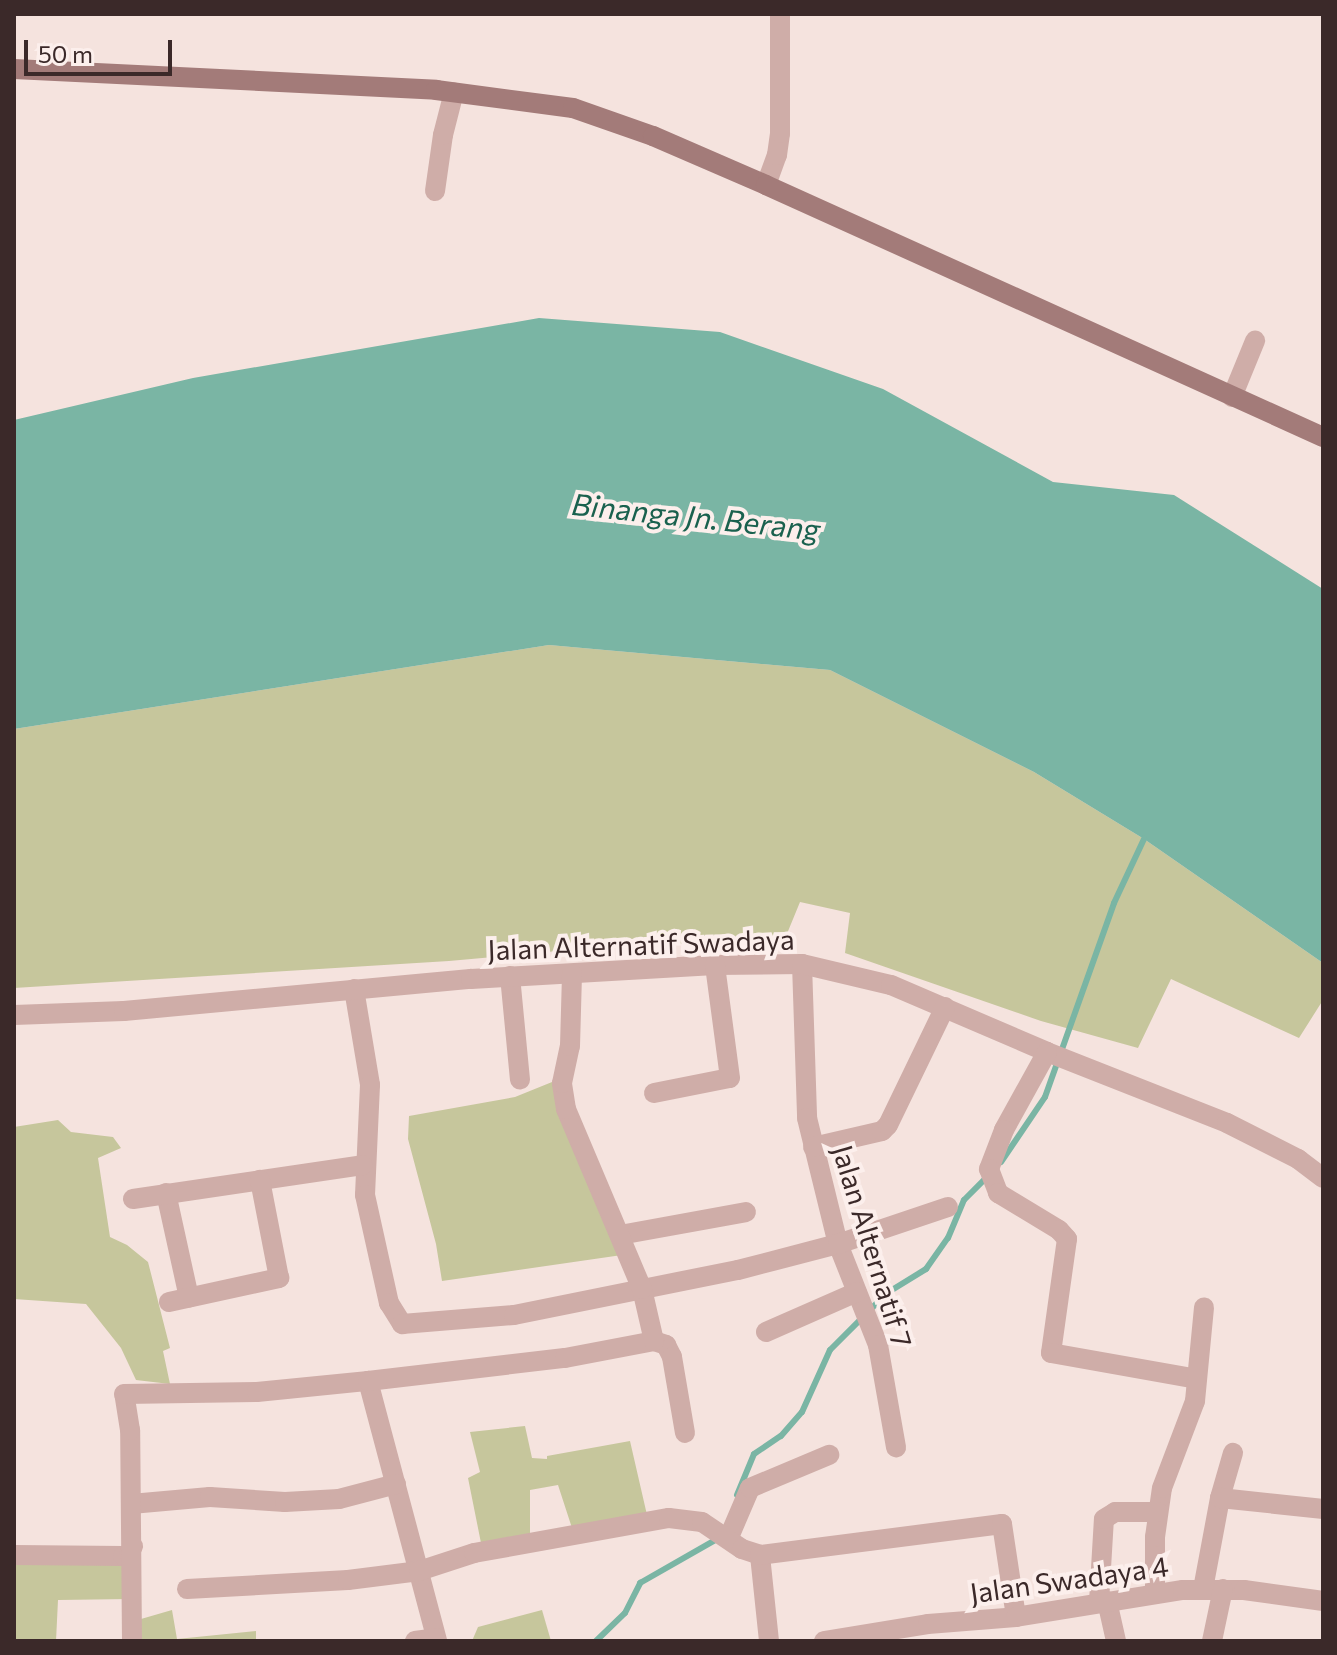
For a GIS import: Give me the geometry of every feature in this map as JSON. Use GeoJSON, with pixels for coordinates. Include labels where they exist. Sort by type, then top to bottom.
{"type":"FeatureCollection","features":[{"type":"Feature","properties":{"kind":"main road"},"geometry":{"type":"LineString","coordinates":[[14,69],[454,92],[573,108],[767,182],[1235,388],[1323,437]]}},
{"type":"Feature","properties":{"kind":"street"},"geometry":{"type":"LineString","coordinates":[[767,182],[777,155],[782,100],[780,14]]}},
{"type":"Feature","properties":{"kind":"street"},"geometry":{"type":"LineString","coordinates":[[435,191],[443,135],[454,92]]}},
{"type":"Feature","properties":{"kind":"street"},"geometry":{"type":"LineString","coordinates":[[1235,388],[1255,341]]}},
{"type":"Feature","properties":{"kind":"street","name":"Jalan Alternatif Swadaya"},"geometry":{"type":"LineString","coordinates":[[14,1015],[124,1011],[510,976],[715,965],[802,964],[891,985],[945,1007],[1047,1052],[1227,1123],[1298,1159],[1323,1178]]}},
{"type":"Feature","properties":{"kind":"street","name":"Jalan Alternatif 7"},"geometry":{"type":"LineString","coordinates":[[802,964],[804,1084],[813,1147],[838,1244],[878,1345],[896,1447]]}},
{"type":"Feature","properties":{"kind":"street"},"geometry":{"type":"LineString","coordinates":[[654,1093],[730,1078],[715,965]]}},
{"type":"Feature","properties":{"kind":"street"},"geometry":{"type":"LineString","coordinates":[[572,974],[570,1046],[562,1092],[579,1146],[642,1289],[654,1341]]}},
{"type":"Feature","properties":{"kind":"street"},"geometry":{"type":"LineString","coordinates":[[510,976],[520,1080]]}},
{"type":"Feature","properties":{"kind":"street"},"geometry":{"type":"LineString","coordinates":[[354,989],[370,1085],[363,1165],[370,1227],[389,1303],[402,1324],[514,1315],[642,1289],[838,1244],[948,1207]]}},
{"type":"Feature","properties":{"kind":"street"},"geometry":{"type":"LineString","coordinates":[[813,1147],[882,1131],[896,1113],[945,1007]]}},
{"type":"Feature","properties":{"kind":"street"},"geometry":{"type":"LineString","coordinates":[[1047,1052],[1004,1130],[989,1169],[998,1193],[1059,1230],[1067,1239],[1051,1353],[1197,1379]]}},
{"type":"Feature","properties":{"kind":"street"},"geometry":{"type":"LineString","coordinates":[[133,1199],[363,1165]]}},
{"type":"Feature","properties":{"kind":"street"},"geometry":{"type":"LineString","coordinates":[[166,1193],[179,1300],[279,1278],[260,1180]]}},
{"type":"Feature","properties":{"kind":"street"},"geometry":{"type":"LineString","coordinates":[[620,1235],[746,1212]]}},
{"type":"Feature","properties":{"kind":"street"},"geometry":{"type":"LineString","coordinates":[[766,1332],[857,1292]]}},
{"type":"Feature","properties":{"kind":"street"},"geometry":{"type":"LineString","coordinates":[[1155,1594],[1158,1512],[1167,1469],[1195,1401],[1198,1342],[1204,1307]]}},
{"type":"Feature","properties":{"kind":"street"},"geometry":{"type":"LineString","coordinates":[[132,1641],[130,1430],[124,1394],[257,1392],[368,1381],[565,1358],[654,1341],[666,1345],[672,1357],[685,1433]]}},
{"type":"Feature","properties":{"kind":"street"},"geometry":{"type":"LineString","coordinates":[[368,1381],[436,1639],[415,1641]]}},
{"type":"Feature","properties":{"kind":"street"},"geometry":{"type":"LineString","coordinates":[[1212,1641],[1220,1498],[1233,1453]]}},
{"type":"Feature","properties":{"kind":"street"},"geometry":{"type":"LineString","coordinates":[[729,1537],[750,1488],[829,1455]]}},
{"type":"Feature","properties":{"kind":"street"},"geometry":{"type":"LineString","coordinates":[[131,1504],[210,1497],[285,1502],[339,1499],[396,1484]]}},
{"type":"Feature","properties":{"kind":"street"},"geometry":{"type":"LineString","coordinates":[[1220,1498],[1323,1509]]}},
{"type":"Feature","properties":{"kind":"street"},"geometry":{"type":"LineString","coordinates":[[1116,1641],[1103,1602],[1104,1519],[1115,1512],[1158,1512]]}},
{"type":"Feature","properties":{"kind":"street"},"geometry":{"type":"LineString","coordinates":[[187,1589],[348,1580],[419,1571],[474,1553],[669,1518],[695,1520],[729,1537],[742,1549],[760,1555],[1002,1524],[1016,1617]]}},
{"type":"Feature","properties":{"kind":"street"},"geometry":{"type":"LineString","coordinates":[[14,1555],[123,1556],[129,1554],[133,1546]]}},
{"type":"Feature","properties":{"kind":"street"},"geometry":{"type":"LineString","coordinates":[[760,1555],[769,1641]]}},
{"type":"Feature","properties":{"kind":"street","name":"Jalan Swadaya 4"},"geometry":{"type":"LineString","coordinates":[[833,1640],[928,1624],[1016,1617],[1155,1594],[1213,1589],[1323,1601]]}},
{"type":"Feature","properties":{"kind":"shaded area"},"geometry":{"type":"Polygon","coordinates":[[[549,645],[830,670],[1034,772],[1144,839],[1323,963],[1323,1000],[1299,1038],[1171,979],[1138,1048],[1041,1021],[845,953],[850,913],[800,902],[784,941],[624,945],[449,961],[14,988],[14,729],[549,645]]]}},
{"type":"Feature","properties":{"kind":"shaded area"},"geometry":{"type":"Polygon","coordinates":[[[557,1080],[622,1255],[442,1281],[436,1244],[408,1139],[409,1116],[515,1097],[557,1080]]]}},
{"type":"Feature","properties":{"kind":"shaded area"},"geometry":{"type":"Polygon","coordinates":[[[58,1120],[71,1132],[113,1137],[121,1148],[98,1158],[110,1237],[127,1245],[148,1262],[170,1348],[163,1351],[170,1384],[136,1380],[121,1348],[86,1304],[14,1299],[14,1127],[58,1120]]]}},
{"type":"Feature","properties":{"kind":"shaded area"},"geometry":{"type":"Polygon","coordinates":[[[525,1426],[532,1458],[547,1459],[547,1456],[630,1441],[647,1515],[572,1528],[558,1485],[530,1490],[530,1538],[482,1548],[468,1478],[480,1472],[470,1432],[525,1426]]]}},
{"type":"Feature","properties":{"kind":"shaded area"},"geometry":{"type":"Polygon","coordinates":[[[14,1558],[135,1559],[130,1599],[58,1600],[56,1641],[14,1641],[14,1558]]]}},
{"type":"Feature","properties":{"kind":"shaded area"},"geometry":{"type":"Polygon","coordinates":[[[172,1610],[177,1639],[256,1631],[256,1641],[137,1641],[141,1619],[172,1610]]]}},
{"type":"Feature","properties":{"kind":"shaded area"},"geometry":{"type":"Polygon","coordinates":[[[542,1610],[551,1641],[472,1641],[478,1627],[542,1610]]]}},
{"type":"Feature","properties":{"kind":"water","name":"Binanga Jn. Berang"},"geometry":{"type":"Polygon","coordinates":[[[539,318],[720,332],[883,389],[1053,482],[1174,495],[1323,589],[1323,963],[1144,839],[1034,772],[830,670],[549,645],[14,729],[14,420],[193,378],[539,318]]]}},
{"type":"Feature","properties":{"kind":"waterway"},"geometry":{"type":"LineString","coordinates":[[1001,1162],[1045,1097],[1114,903],[1144,839]]}},
{"type":"Feature","properties":{"kind":"waterway"},"geometry":{"type":"LineString","coordinates":[[737,1495],[754,1454],[781,1436],[802,1412],[830,1350],[887,1293],[926,1269],[948,1238],[964,1200],[988,1176]]}},
{"type":"Feature","properties":{"kind":"waterway"},"geometry":{"type":"LineString","coordinates":[[596,1641],[625,1613],[640,1583],[719,1538]]}}]}
